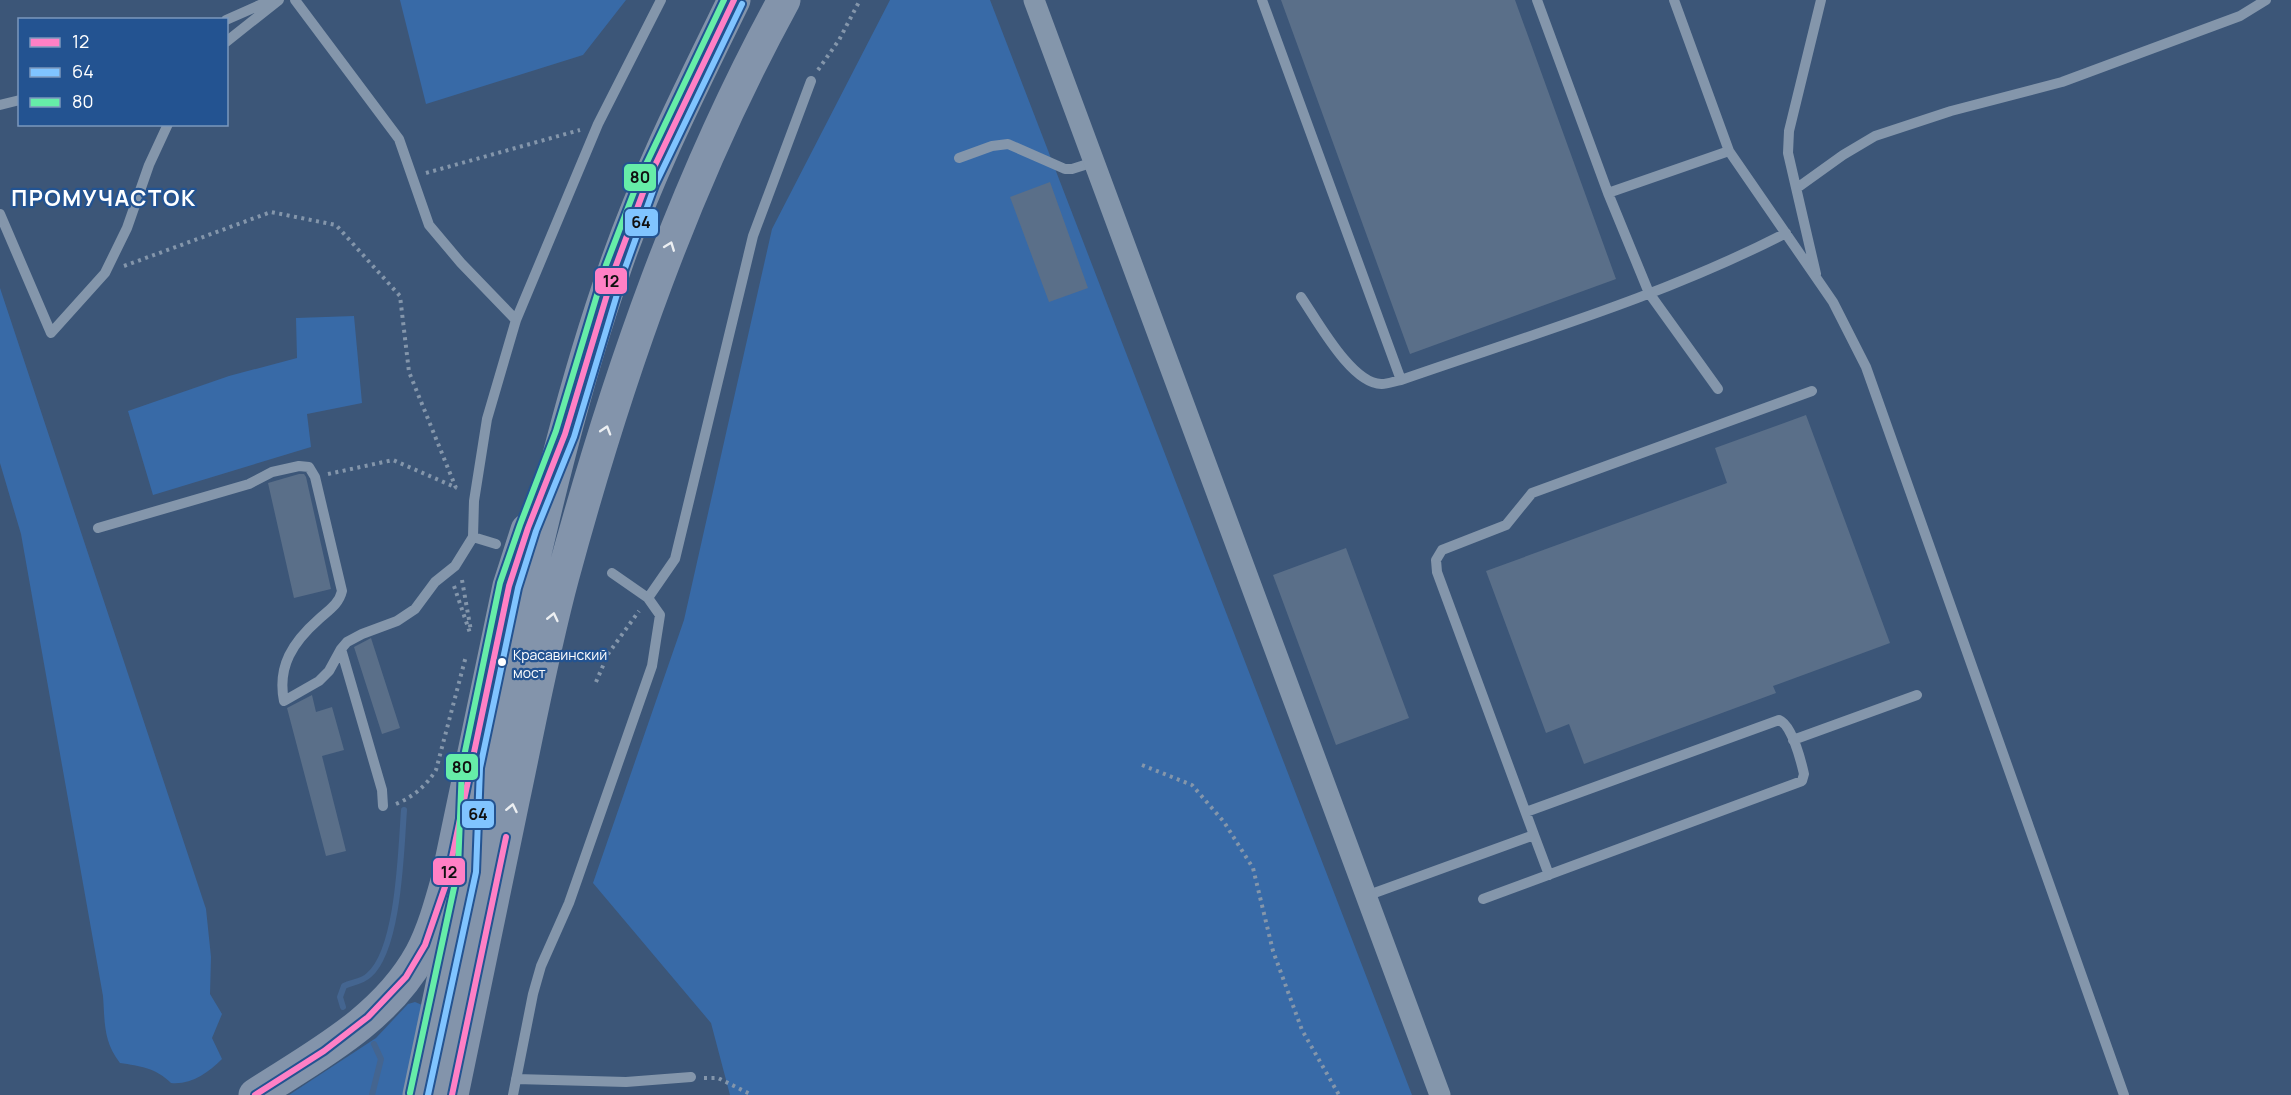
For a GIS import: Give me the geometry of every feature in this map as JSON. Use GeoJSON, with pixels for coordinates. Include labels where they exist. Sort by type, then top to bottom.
{"type":"FeatureCollection","features":[{"type":"Feature","properties":{"kind":"main road"},"geometry":{"type":"LineString","coordinates":[[419,1095],[516,638],[565,434],[615,268],[647,182],[734,0]]}},
{"type":"Feature","properties":{"kind":"main road"},"geometry":{"type":"LineString","coordinates":[[452,1095],[534,699],[562,578],[622,377],[688,200],[725,116],[783,0]]}},
{"type":"Feature","properties":{"kind":"main road"},"geometry":{"type":"LineString","coordinates":[[255,1095],[340,1040],[363,1022],[404,979],[421,954],[447,881],[509,586],[528,528],[565,434]]}},
{"type":"Feature","properties":{"kind":"main road"},"geometry":{"type":"LineString","coordinates":[[467,870],[471,767]]}},
{"type":"Feature","properties":{"kind":"main road"},"geometry":{"type":"LineString","coordinates":[[467,1095],[488,927]]}},
{"type":"Feature","properties":{"kind":"street"},"geometry":{"type":"LineString","coordinates":[[1034,0],[1440,1095]]}},
{"type":"Feature","properties":{"kind":"lane"},"geometry":{"type":"LineString","coordinates":[[228,19],[272,0]]}},
{"type":"Feature","properties":{"kind":"lane"},"geometry":{"type":"LineString","coordinates":[[228,40],[279,0]]}},
{"type":"Feature","properties":{"kind":"lane"},"geometry":{"type":"LineString","coordinates":[[295,0],[399,139],[429,225],[461,263],[516,320]]}},
{"type":"Feature","properties":{"kind":"lane"},"geometry":{"type":"LineString","coordinates":[[98,528],[249,484],[272,472],[305,465],[309,467],[315,477],[342,591],[336,604],[303,634],[284,663],[281,686],[284,701],[319,681],[330,670],[341,649],[355,637],[407,616],[415,609],[435,582],[449,572],[473,537],[478,471],[487,419],[516,320],[598,124],[660,0]]}},
{"type":"Feature","properties":{"kind":"lane"},"geometry":{"type":"LineString","coordinates":[[1262,0],[1401,380]]}},
{"type":"Feature","properties":{"kind":"lane"},"geometry":{"type":"LineString","coordinates":[[1538,0],[1608,193],[1649,293],[1718,389]]}},
{"type":"Feature","properties":{"kind":"lane"},"geometry":{"type":"LineString","coordinates":[[1674,0],[1729,151],[1833,302],[1866,367],[2124,1095]]}},
{"type":"Feature","properties":{"kind":"lane"},"geometry":{"type":"LineString","coordinates":[[1818,280],[1788,153],[1789,131],[1821,0]]}},
{"type":"Feature","properties":{"kind":"lane"},"geometry":{"type":"LineString","coordinates":[[1797,188],[1843,155],[1875,136],[1951,111],[2062,82],[2240,16],[2266,0]]}},
{"type":"Feature","properties":{"kind":"lane"},"geometry":{"type":"LineString","coordinates":[[648,598],[675,559],[753,236],[811,81]]}},
{"type":"Feature","properties":{"kind":"lane"},"geometry":{"type":"LineString","coordinates":[[0,105],[18,100]]}},
{"type":"Feature","properties":{"kind":"lane"},"geometry":{"type":"LineString","coordinates":[[0,214],[51,333],[105,273],[127,228],[149,165],[167,126]]}},
{"type":"Feature","properties":{"kind":"lane"},"geometry":{"type":"LineString","coordinates":[[959,158],[992,146],[1008,144],[1065,169],[1094,162]]}},
{"type":"Feature","properties":{"kind":"lane"},"geometry":{"type":"LineString","coordinates":[[1608,193],[1729,151]]}},
{"type":"Feature","properties":{"kind":"lane"},"geometry":{"type":"LineString","coordinates":[[1301,297],[1346,362],[1363,378],[1380,384],[1401,380],[1649,293],[1739,257],[1786,233]]}},
{"type":"Feature","properties":{"kind":"lane"},"geometry":{"type":"LineString","coordinates":[[1549,874],[1437,572],[1436,560],[1442,550],[1506,525],[1532,494],[1812,391]]}},
{"type":"Feature","properties":{"kind":"lane"},"geometry":{"type":"LineString","coordinates":[[473,537],[496,544]]}},
{"type":"Feature","properties":{"kind":"lane"},"geometry":{"type":"LineString","coordinates":[[513,1095],[533,994],[541,966],[569,903],[652,666],[660,615],[648,598],[612,573]]}},
{"type":"Feature","properties":{"kind":"lane"},"geometry":{"type":"LineString","coordinates":[[341,649],[382,790],[383,806]]}},
{"type":"Feature","properties":{"kind":"lane"},"geometry":{"type":"LineString","coordinates":[[1793,740],[1917,695]]}},
{"type":"Feature","properties":{"kind":"lane"},"geometry":{"type":"LineString","coordinates":[[1483,899],[1802,781],[1804,774],[1785,722],[1779,720],[1526,812]]}},
{"type":"Feature","properties":{"kind":"lane"},"geometry":{"type":"LineString","coordinates":[[1366,896],[1534,835]]}},
{"type":"Feature","properties":{"kind":"lane"},"geometry":{"type":"LineString","coordinates":[[516,1079],[626,1082],[691,1077]]}},
{"type":"Feature","properties":{"kind":"path"},"geometry":{"type":"LineString","coordinates":[[811,81],[839,40],[860,0]]}},
{"type":"Feature","properties":{"kind":"path"},"geometry":{"type":"LineString","coordinates":[[413,177],[598,124]]}},
{"type":"Feature","properties":{"kind":"path"},"geometry":{"type":"LineString","coordinates":[[105,273],[271,212],[336,225],[400,296],[409,372],[456,488],[393,460],[315,477]]}},
{"type":"Feature","properties":{"kind":"path"},"geometry":{"type":"LineString","coordinates":[[449,572],[472,639],[469,610],[462,579],[462,555]]}},
{"type":"Feature","properties":{"kind":"path"},"geometry":{"type":"LineString","coordinates":[[596,681],[608,654],[648,598]]}},
{"type":"Feature","properties":{"kind":"path"},"geometry":{"type":"LineString","coordinates":[[383,806],[408,799],[430,781],[436,770],[465,657],[470,654]]}},
{"type":"Feature","properties":{"kind":"path"},"geometry":{"type":"LineString","coordinates":[[1142,765],[1192,785],[1224,822],[1253,868],[1273,951],[1302,1030],[1339,1095]]}},
{"type":"Feature","properties":{"kind":"path"},"geometry":{"type":"LineString","coordinates":[[691,1077],[718,1078],[752,1095]]}},
{"type":"Feature","properties":{"kind":"shaded area"},"geometry":{"type":"Polygon","coordinates":[[[400,0],[626,0],[583,55],[426,104],[400,0]]]}},
{"type":"Feature","properties":{"kind":"shaded area"},"geometry":{"type":"Polygon","coordinates":[[[890,0],[990,0],[1412,1095],[730,1095],[711,1023],[593,883],[684,620],[772,229],[890,0]]]}},
{"type":"Feature","properties":{"kind":"shaded area"},"geometry":{"type":"Polygon","coordinates":[[[0,288],[206,909],[211,957],[210,994],[222,1014],[212,1038],[222,1059],[205,1073],[185,1082],[171,1083],[154,1071],[120,1063],[108,1039],[103,996],[21,534],[0,463],[0,288]]]}},
{"type":"Feature","properties":{"kind":"shaded area"},"geometry":{"type":"Polygon","coordinates":[[[354,316],[362,403],[307,414],[311,447],[153,495],[128,411],[229,376],[297,358],[296,318],[354,316]]]}},
{"type":"Feature","properties":{"kind":"shaded area"},"geometry":{"type":"Polygon","coordinates":[[[415,1002],[422,1005],[404,1095],[289,1095],[376,1038],[408,1004],[415,1002]]]}},
{"type":"Feature","properties":{"kind":"building"},"geometry":{"type":"Polygon","coordinates":[[[1281,0],[1515,0],[1616,279],[1410,354],[1281,0]]]}},
{"type":"Feature","properties":{"kind":"building"},"geometry":{"type":"Polygon","coordinates":[[[1050,182],[1088,288],[1049,302],[1010,197],[1050,182]]]}},
{"type":"Feature","properties":{"kind":"building"},"geometry":{"type":"Polygon","coordinates":[[[1806,415],[1890,643],[1773,686],[1776,693],[1584,764],[1569,724],[1546,733],[1486,571],[1727,483],[1715,448],[1806,415]]]}},
{"type":"Feature","properties":{"kind":"building"},"geometry":{"type":"Polygon","coordinates":[[[304,474],[306,477],[331,589],[294,598],[268,483],[304,474]]]}},
{"type":"Feature","properties":{"kind":"building"},"geometry":{"type":"Polygon","coordinates":[[[1346,548],[1409,718],[1336,745],[1273,575],[1346,548]]]}},
{"type":"Feature","properties":{"kind":"building"},"geometry":{"type":"Polygon","coordinates":[[[371,638],[400,728],[382,734],[354,647],[371,638]]]}},
{"type":"Feature","properties":{"kind":"building"},"geometry":{"type":"Polygon","coordinates":[[[312,695],[316,712],[332,707],[344,750],[322,756],[346,851],[326,856],[287,708],[312,695]]]}},
{"type":"Feature","properties":{"kind":"waterway"},"geometry":{"type":"LineString","coordinates":[[343,1007],[340,997],[344,986],[360,981],[369,975],[379,962],[387,944],[397,898],[404,810]]}},
{"type":"Feature","properties":{"kind":"waterway"},"geometry":{"type":"LineString","coordinates":[[372,1095],[381,1059],[374,1044]]}},
{"type":"Feature","properties":{"kind":"transit line","name":"80"},"geometry":{"type":"LineString","coordinates":[[410,1093],[458,869],[462,766],[500,583],[556,431],[606,265],[639,179],[724,0]]}},
{"type":"Feature","properties":{"kind":"transit line","name":"12"},"geometry":{"type":"LineString","coordinates":[[255,1095],[324,1051],[368,1017],[406,977],[425,945],[447,881],[509,586],[528,528],[565,434],[615,268],[647,182],[734,0]]}},
{"type":"Feature","properties":{"kind":"transit line","name":"64"},"geometry":{"type":"LineString","coordinates":[[428,1095],[476,872],[480,768],[518,588],[536,531],[574,437],[624,271],[655,185],[742,4]]}},
{"type":"Feature","properties":{"kind":"transit line","name":"12"},"geometry":{"type":"LineString","coordinates":[[452,1095],[506,837]]}},
{"type":"Feature","properties":{"kind":"place","name":"Красавинский мост"},"geometry":{"type":"Point","coordinates":[502,662]}},
{"type":"Feature","properties":{"kind":"district","name":"ПРОМУЧАСТОК"},"geometry":{"type":"Point","coordinates":[104,198]}}]}
